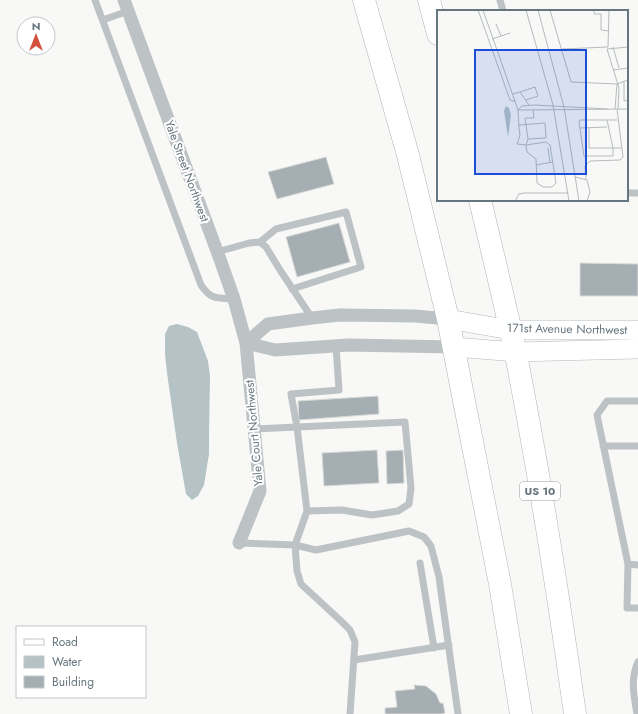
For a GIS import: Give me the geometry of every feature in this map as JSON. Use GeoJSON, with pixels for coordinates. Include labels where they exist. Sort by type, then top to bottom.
{"type":"FeatureCollection","features":[{"type":"Feature","properties":{"kind":"highway"},"geometry":{"type":"LineString","coordinates":[[364,0],[408,155],[448,319],[500,584],[521,714]]}},
{"type":"Feature","properties":{"kind":"highway"},"geometry":{"type":"LineString","coordinates":[[429,0],[437,30]]}},
{"type":"Feature","properties":{"kind":"highway","name":"US 10"},"geometry":{"type":"LineString","coordinates":[[480,201],[515,352],[550,546],[575,714]]}},
{"type":"Feature","properties":{"kind":"street","name":"Yale Street Northwest"},"geometry":{"type":"LineString","coordinates":[[126,6],[234,299],[246,343]]}},
{"type":"Feature","properties":{"kind":"street"},"geometry":{"type":"LineString","coordinates":[[246,343],[268,324],[312,318],[340,315],[415,316],[448,319]]}},
{"type":"Feature","properties":{"kind":"street","name":"171st Avenue Northwest"},"geometry":{"type":"LineString","coordinates":[[448,319],[510,330],[638,330]]}},
{"type":"Feature","properties":{"kind":"street"},"geometry":{"type":"LineString","coordinates":[[246,343],[275,350],[349,345],[454,347]]}},
{"type":"Feature","properties":{"kind":"street","name":"Yale Court Northwest"},"geometry":{"type":"LineString","coordinates":[[240,543],[260,491],[246,343]]}},
{"type":"Feature","properties":{"kind":"street","name":"171st Avenue Northwest"},"geometry":{"type":"LineString","coordinates":[[454,347],[515,352],[638,350]]}},
{"type":"Feature","properties":{"kind":"lane"},"geometry":{"type":"LineString","coordinates":[[95,0],[201,285],[206,293],[214,297],[234,299]]}},
{"type":"Feature","properties":{"kind":"lane"},"geometry":{"type":"LineString","coordinates":[[500,0],[503,10]]}},
{"type":"Feature","properties":{"kind":"lane"},"geometry":{"type":"LineString","coordinates":[[103,20],[126,6]]}},
{"type":"Feature","properties":{"kind":"lane"},"geometry":{"type":"LineString","coordinates":[[217,252],[249,243],[260,242],[276,229],[346,212],[361,267],[292,288]]}},
{"type":"Feature","properties":{"kind":"lane"},"geometry":{"type":"LineString","coordinates":[[260,242],[266,247],[312,318]]}},
{"type":"Feature","properties":{"kind":"lane"},"geometry":{"type":"LineString","coordinates":[[336,346],[339,390],[291,394],[297,427],[307,511],[295,545],[297,571],[301,584],[341,620],[350,630],[355,642],[350,714]]}},
{"type":"Feature","properties":{"kind":"lane"},"geometry":{"type":"LineString","coordinates":[[638,401],[607,401],[597,415],[602,446],[628,564],[627,608],[638,608]]}},
{"type":"Feature","properties":{"kind":"lane"},"geometry":{"type":"LineString","coordinates":[[254,429],[405,422],[411,488],[408,504],[398,511],[372,515],[342,510],[307,511]]}},
{"type":"Feature","properties":{"kind":"lane"},"geometry":{"type":"LineString","coordinates":[[602,446],[638,446]]}},
{"type":"Feature","properties":{"kind":"lane"},"geometry":{"type":"LineString","coordinates":[[240,543],[295,545],[316,550],[408,531],[424,537],[431,546],[438,577],[458,714]]}},
{"type":"Feature","properties":{"kind":"lane"},"geometry":{"type":"LineString","coordinates":[[420,563],[434,648]]}},
{"type":"Feature","properties":{"kind":"lane"},"geometry":{"type":"LineString","coordinates":[[628,564],[638,565]]}},
{"type":"Feature","properties":{"kind":"lane"},"geometry":{"type":"LineString","coordinates":[[354,660],[449,646]]}},
{"type":"Feature","properties":{"kind":"lane"},"geometry":{"type":"LineString","coordinates":[[637,714],[633,679],[638,662]]}},
{"type":"Feature","properties":{"kind":"water"},"geometry":{"type":"Polygon","coordinates":[[[177,324],[188,327],[197,332],[208,361],[210,376],[209,454],[204,485],[198,496],[192,500],[186,494],[177,443],[165,354],[165,334],[169,326],[177,324]]]}},
{"type":"Feature","properties":{"kind":"building"},"geometry":{"type":"Polygon","coordinates":[[[326,157],[334,184],[277,199],[268,172],[326,157]]]}},
{"type":"Feature","properties":{"kind":"building"},"geometry":{"type":"Polygon","coordinates":[[[339,223],[350,262],[297,277],[286,237],[339,223]]]}},
{"type":"Feature","properties":{"kind":"building"},"geometry":{"type":"Polygon","coordinates":[[[580,263],[638,264],[638,296],[580,296],[580,263]]]}},
{"type":"Feature","properties":{"kind":"building"},"geometry":{"type":"Polygon","coordinates":[[[378,396],[379,414],[299,420],[298,401],[378,396]]]}},
{"type":"Feature","properties":{"kind":"building"},"geometry":{"type":"Polygon","coordinates":[[[377,450],[379,483],[324,486],[322,453],[377,450]]]}},
{"type":"Feature","properties":{"kind":"building"},"geometry":{"type":"Polygon","coordinates":[[[403,450],[404,483],[387,484],[386,451],[403,450]]]}},
{"type":"Feature","properties":{"kind":"building"},"geometry":{"type":"Polygon","coordinates":[[[414,685],[426,686],[436,694],[440,703],[443,703],[445,713],[385,714],[385,708],[397,707],[395,691],[415,689],[414,685]]]}}]}
